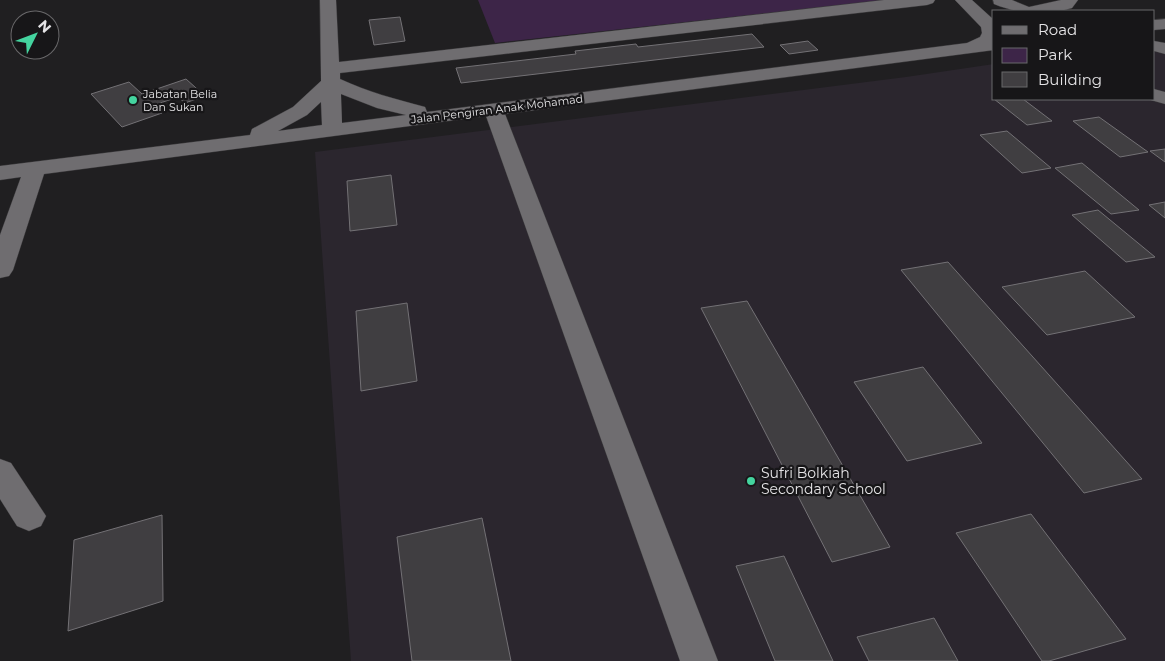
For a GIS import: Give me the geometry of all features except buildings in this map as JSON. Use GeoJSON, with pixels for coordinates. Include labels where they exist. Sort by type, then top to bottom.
{"type":"FeatureCollection","features":[{"type":"Feature","properties":{"kind":"street"},"geometry":{"type":"LineString","coordinates":[[328,0],[332,130]]}},
{"type":"Feature","properties":{"kind":"street"},"geometry":{"type":"LineString","coordinates":[[234,143],[272,128],[300,111],[331,75],[927,0]]}},
{"type":"Feature","properties":{"kind":"street"},"geometry":{"type":"LineString","coordinates":[[964,0],[992,20]]}},
{"type":"Feature","properties":{"kind":"street"},"geometry":{"type":"LineString","coordinates":[[964,0],[989,25],[991,32],[987,40],[971,48]]}},
{"type":"Feature","properties":{"kind":"street"},"geometry":{"type":"LineString","coordinates":[[1000,0],[1015,10]]}},
{"type":"Feature","properties":{"kind":"street"},"geometry":{"type":"LineString","coordinates":[[1000,0],[1022,10]]}},
{"type":"Feature","properties":{"kind":"street"},"geometry":{"type":"LineString","coordinates":[[1038,10],[1066,5],[1070,0]]}},
{"type":"Feature","properties":{"kind":"street","name":"Jalan Pengiran Anak Mohamad"},"geometry":{"type":"LineString","coordinates":[[0,173],[992,45]]}},
{"type":"Feature","properties":{"kind":"street"},"geometry":{"type":"LineString","coordinates":[[331,75],[356,94],[382,104],[447,115]]}},
{"type":"Feature","properties":{"kind":"street"},"geometry":{"type":"LineString","coordinates":[[493,109],[699,661]]}},
{"type":"Feature","properties":{"kind":"street"},"geometry":{"type":"LineString","coordinates":[[0,270],[35,168]]}},
{"type":"Feature","properties":{"kind":"street"},"geometry":{"type":"LineString","coordinates":[[0,472],[29,516]]}},
{"type":"Feature","properties":{"kind":"shaded area","name":"Sufri Bolkiah Secondary School"},"geometry":{"type":"Polygon","coordinates":[[[1155,51],[1165,54],[1165,661],[351,661],[315,152],[906,77],[992,64],[992,100],[1155,100],[1155,51]]]}},
{"type":"Feature","properties":{"kind":"green space"},"geometry":{"type":"Polygon","coordinates":[[[478,0],[888,0],[495,43],[478,0]]]}},
{"type":"Feature","properties":{"kind":"place","name":"Jabatan Belia Dan Sukan"},"geometry":{"type":"Point","coordinates":[133,100]}},
{"type":"Feature","properties":{"kind":"place","name":"Sufri Bolkiah Secondary School"},"geometry":{"type":"Point","coordinates":[751,481]}}]}
